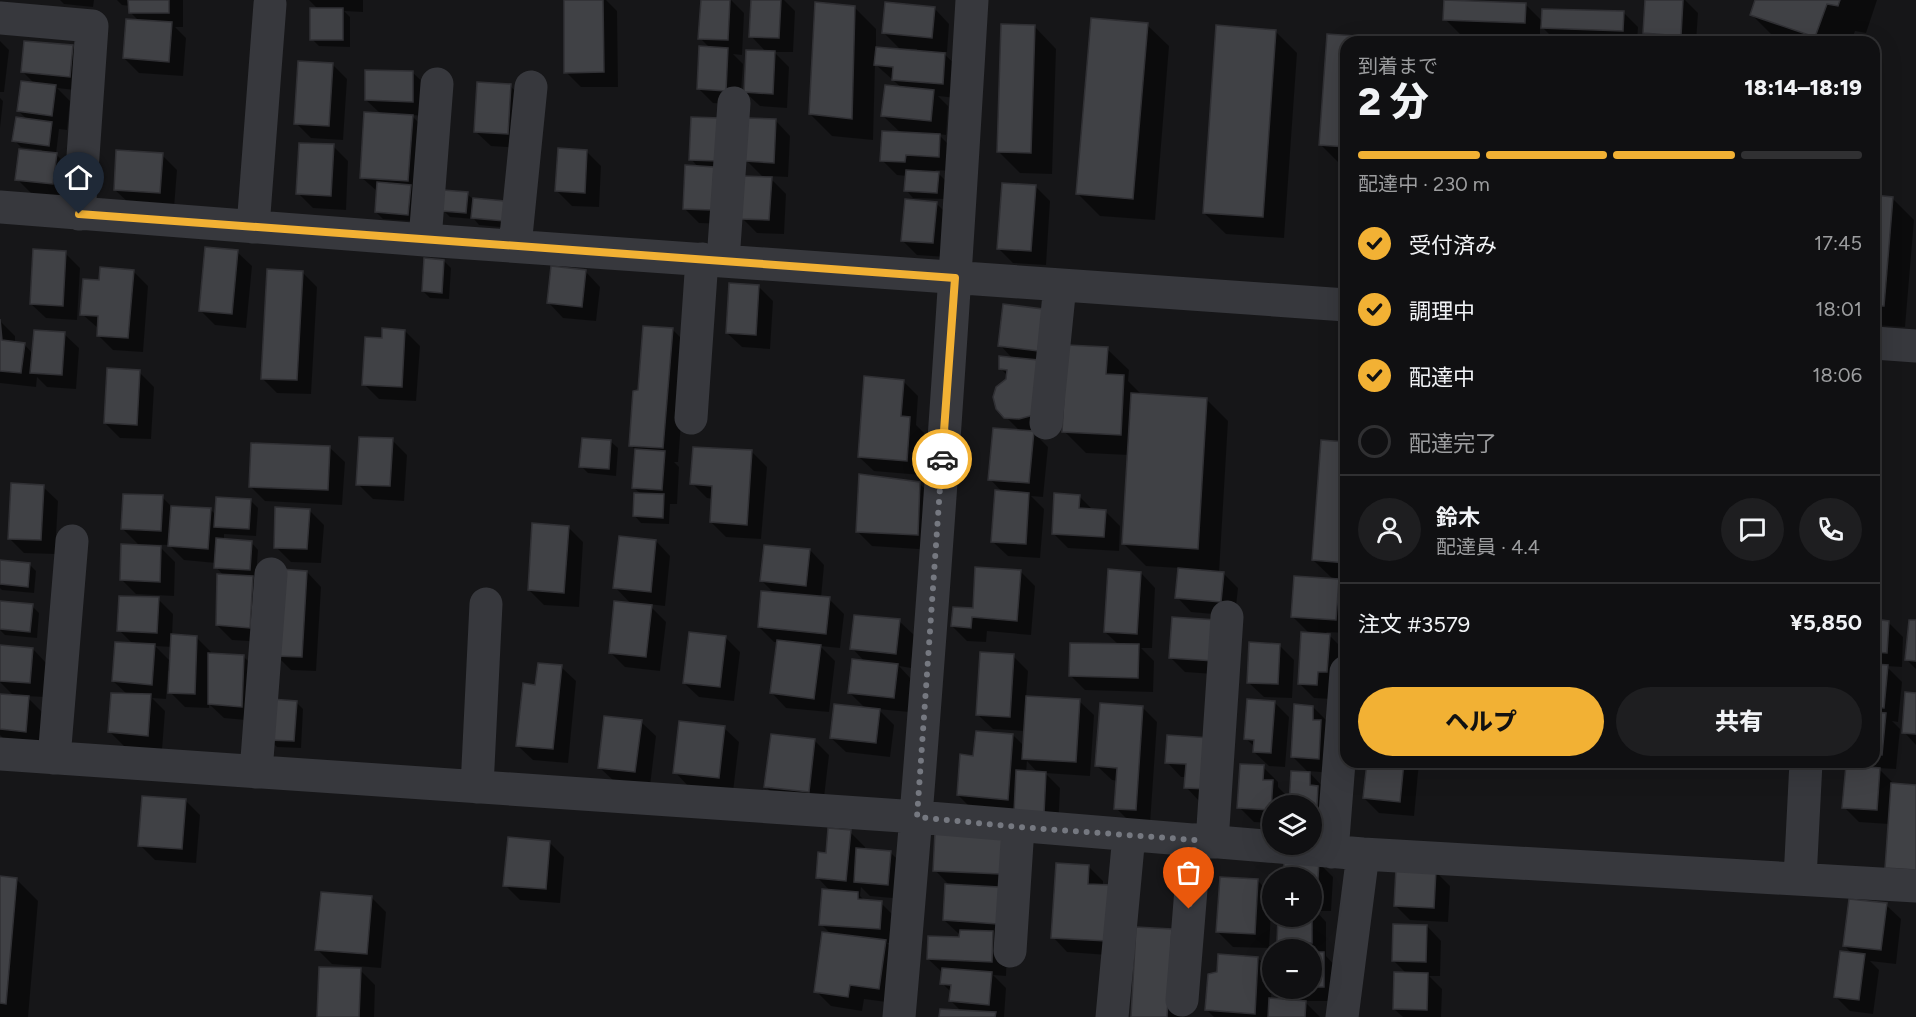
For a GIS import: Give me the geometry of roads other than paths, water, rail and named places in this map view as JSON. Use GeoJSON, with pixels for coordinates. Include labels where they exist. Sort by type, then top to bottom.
{"type":"FeatureCollection","features":[{"type":"Feature","properties":{"kind":"street"},"geometry":{"type":"LineString","coordinates":[[899,1017],[917,817],[972,0]]}},
{"type":"Feature","properties":{"kind":"street"},"geometry":{"type":"LineString","coordinates":[[253,227],[270,4]]}},
{"type":"Feature","properties":{"kind":"street"},"geometry":{"type":"LineString","coordinates":[[0,18],[92,26],[79,214]]}},
{"type":"Feature","properties":{"kind":"street"},"geometry":{"type":"LineString","coordinates":[[425,240],[437,84]]}},
{"type":"Feature","properties":{"kind":"street"},"geometry":{"type":"LineString","coordinates":[[515,246],[531,87]]}},
{"type":"Feature","properties":{"kind":"street"},"geometry":{"type":"LineString","coordinates":[[691,418],[735,103]]}},
{"type":"Feature","properties":{"kind":"street"},"geometry":{"type":"LineString","coordinates":[[0,207],[425,240],[1340,305]]}},
{"type":"Feature","properties":{"kind":"street"},"geometry":{"type":"LineString","coordinates":[[1046,423],[1060,285]]}},
{"type":"Feature","properties":{"kind":"street"},"geometry":{"type":"LineString","coordinates":[[1880,343],[1916,346]]}},
{"type":"Feature","properties":{"kind":"street"},"geometry":{"type":"LineString","coordinates":[[54,758],[72,541]]}},
{"type":"Feature","properties":{"kind":"street"},"geometry":{"type":"LineString","coordinates":[[255,772],[271,574]]}},
{"type":"Feature","properties":{"kind":"street"},"geometry":{"type":"LineString","coordinates":[[477,787],[486,604]]}},
{"type":"Feature","properties":{"kind":"street"},"geometry":{"type":"LineString","coordinates":[[1182,1000],[1203,841],[1227,617]]}},
{"type":"Feature","properties":{"kind":"street"},"geometry":{"type":"LineString","coordinates":[[0,754],[917,817],[1348,853],[1916,886]]}},
{"type":"Feature","properties":{"kind":"street"},"geometry":{"type":"LineString","coordinates":[[1342,1017],[1348,853],[1347,768]]}},
{"type":"Feature","properties":{"kind":"street"},"geometry":{"type":"LineString","coordinates":[[1800,879],[1806,768]]}},
{"type":"Feature","properties":{"kind":"street"},"geometry":{"type":"LineString","coordinates":[[1010,951],[1018,827]]}},
{"type":"Feature","properties":{"kind":"street"},"geometry":{"type":"LineString","coordinates":[[1113,1017],[1129,835]]}}]}
